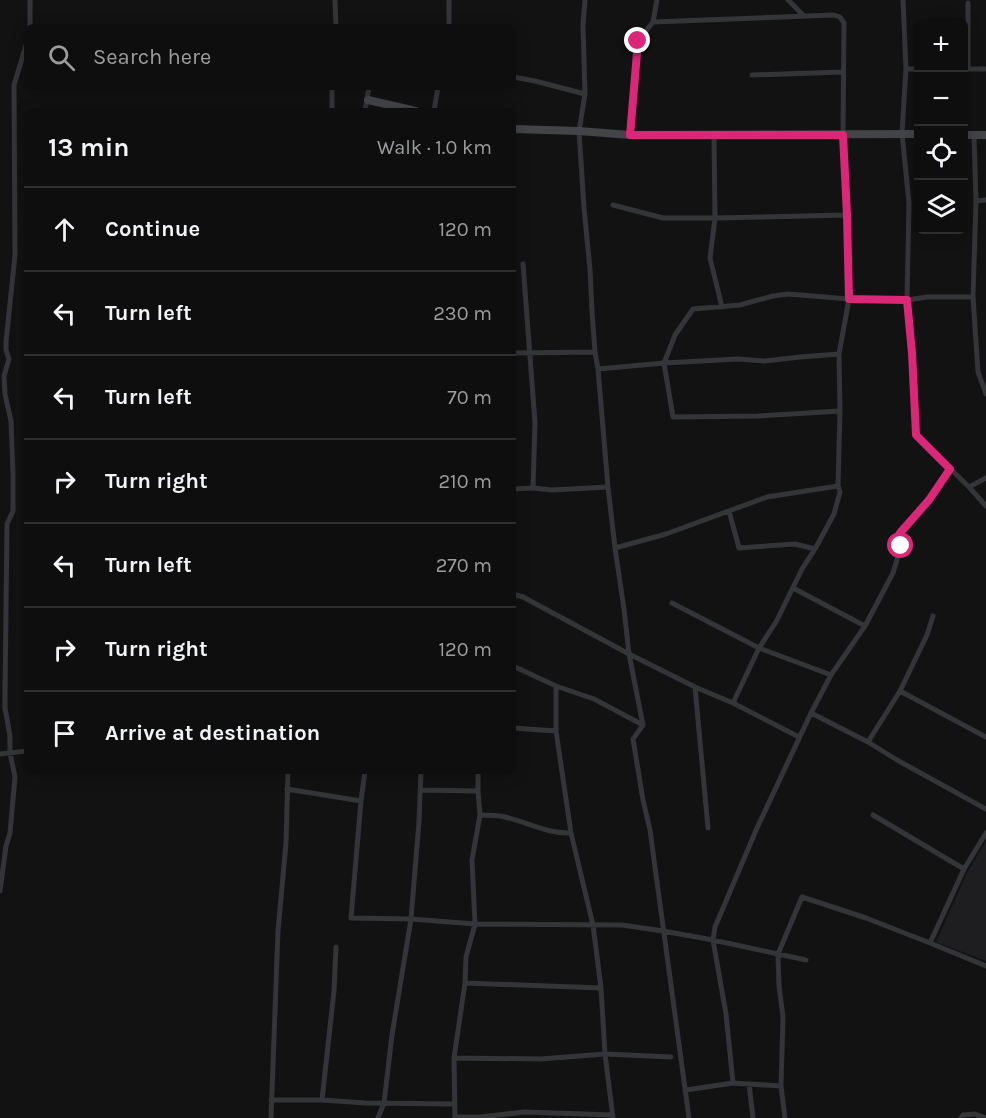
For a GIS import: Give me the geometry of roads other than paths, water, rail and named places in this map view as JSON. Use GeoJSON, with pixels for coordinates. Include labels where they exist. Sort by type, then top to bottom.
{"type":"FeatureCollection","features":[{"type":"Feature","properties":{"kind":"street"},"geometry":{"type":"LineString","coordinates":[[30,0],[30,24]]}},
{"type":"Feature","properties":{"kind":"street"},"geometry":{"type":"LineString","coordinates":[[336,0],[336,24]]}},
{"type":"Feature","properties":{"kind":"street"},"geometry":{"type":"LineString","coordinates":[[448,24],[449,0]]}},
{"type":"Feature","properties":{"kind":"street"},"geometry":{"type":"LineString","coordinates":[[585,0],[585,94],[579,131],[595,352],[615,548],[629,654],[643,725],[633,739],[650,830],[689,1118]]}},
{"type":"Feature","properties":{"kind":"street"},"geometry":{"type":"LineString","coordinates":[[630,135],[638,41],[653,22],[657,0]]}},
{"type":"Feature","properties":{"kind":"street"},"geometry":{"type":"LineString","coordinates":[[788,0],[804,16]]}},
{"type":"Feature","properties":{"kind":"street"},"geometry":{"type":"LineString","coordinates":[[903,0],[906,69],[902,133],[909,203],[907,300],[916,435],[986,506]]}},
{"type":"Feature","properties":{"kind":"street"},"geometry":{"type":"LineString","coordinates":[[968,3],[968,18]]}},
{"type":"Feature","properties":{"kind":"street"},"geometry":{"type":"LineString","coordinates":[[653,22],[840,16],[844,23],[843,135],[849,299],[839,354],[838,486],[840,492],[834,514],[802,569],[776,622],[759,648],[733,703]]}},
{"type":"Feature","properties":{"kind":"street"},"geometry":{"type":"LineString","coordinates":[[0,891],[10,833],[15,777],[5,708],[7,524],[13,511],[13,473],[11,421],[4,376],[9,359],[6,342],[15,255],[14,85],[24,52]]}},
{"type":"Feature","properties":{"kind":"street"},"geometry":{"type":"LineString","coordinates":[[906,69],[914,69]]}},
{"type":"Feature","properties":{"kind":"street"},"geometry":{"type":"LineString","coordinates":[[968,69],[986,69]]}},
{"type":"Feature","properties":{"kind":"street"},"geometry":{"type":"LineString","coordinates":[[752,75],[843,72]]}},
{"type":"Feature","properties":{"kind":"street"},"geometry":{"type":"LineString","coordinates":[[516,78],[585,94]]}},
{"type":"Feature","properties":{"kind":"street"},"geometry":{"type":"LineString","coordinates":[[332,108],[333,90]]}},
{"type":"Feature","properties":{"kind":"street"},"geometry":{"type":"LineString","coordinates":[[364,108],[369,90]]}},
{"type":"Feature","properties":{"kind":"street"},"geometry":{"type":"LineString","coordinates":[[434,108],[438,90]]}},
{"type":"Feature","properties":{"kind":"street"},"geometry":{"type":"LineString","coordinates":[[368,100],[398,108]]}},
{"type":"Feature","properties":{"kind":"street"},"geometry":{"type":"LineString","coordinates":[[516,129],[630,135],[914,134]]}},
{"type":"Feature","properties":{"kind":"street"},"geometry":{"type":"LineString","coordinates":[[714,135],[715,218],[710,258],[722,307]]}},
{"type":"Feature","properties":{"kind":"street"},"geometry":{"type":"LineString","coordinates":[[968,135],[986,135]]}},
{"type":"Feature","properties":{"kind":"street"},"geometry":{"type":"LineString","coordinates":[[974,136],[976,201],[973,297],[978,372],[986,394]]}},
{"type":"Feature","properties":{"kind":"street"},"geometry":{"type":"LineString","coordinates":[[976,201],[986,200]]}},
{"type":"Feature","properties":{"kind":"street"},"geometry":{"type":"LineString","coordinates":[[613,205],[663,218],[847,215]]}},
{"type":"Feature","properties":{"kind":"street"},"geometry":{"type":"LineString","coordinates":[[523,264],[535,423],[533,488]]}},
{"type":"Feature","properties":{"kind":"street"},"geometry":{"type":"LineString","coordinates":[[840,411],[758,416],[673,417],[664,363],[675,335],[693,309],[740,305],[788,294],[849,299],[907,300],[927,297],[973,297]]}},
{"type":"Feature","properties":{"kind":"street"},"geometry":{"type":"LineString","coordinates":[[516,353],[595,352]]}},
{"type":"Feature","properties":{"kind":"street"},"geometry":{"type":"LineString","coordinates":[[598,369],[664,363],[765,361],[839,354]]}},
{"type":"Feature","properties":{"kind":"street"},"geometry":{"type":"LineString","coordinates":[[734,1083],[726,1014],[713,940],[715,927],[757,828],[811,713],[831,675],[865,626],[893,573],[901,546],[900,533],[929,500],[950,469]]}},
{"type":"Feature","properties":{"kind":"street"},"geometry":{"type":"LineString","coordinates":[[969,487],[986,478]]}},
{"type":"Feature","properties":{"kind":"street"},"geometry":{"type":"LineString","coordinates":[[615,548],[666,534],[767,497],[838,486]]}},
{"type":"Feature","properties":{"kind":"street"},"geometry":{"type":"LineString","coordinates":[[516,489],[552,490],[608,487]]}},
{"type":"Feature","properties":{"kind":"street"},"geometry":{"type":"LineString","coordinates":[[729,511],[739,548],[795,544],[815,549]]}},
{"type":"Feature","properties":{"kind":"street"},"geometry":{"type":"LineString","coordinates":[[794,588],[865,626]]}},
{"type":"Feature","properties":{"kind":"street"},"geometry":{"type":"LineString","coordinates":[[516,595],[629,654],[799,737]]}},
{"type":"Feature","properties":{"kind":"street"},"geometry":{"type":"LineString","coordinates":[[672,603],[759,648],[831,675]]}},
{"type":"Feature","properties":{"kind":"street"},"geometry":{"type":"LineString","coordinates":[[868,742],[900,691],[927,635],[933,616]]}},
{"type":"Feature","properties":{"kind":"street"},"geometry":{"type":"LineString","coordinates":[[516,667],[556,686],[594,699],[643,725]]}},
{"type":"Feature","properties":{"kind":"street"},"geometry":{"type":"LineString","coordinates":[[478,774],[480,814],[472,860],[475,924],[466,957],[465,983],[454,1058],[455,1117],[482,1118],[524,1112],[613,1117],[604,1054],[601,988],[593,925],[571,833],[556,731],[556,686]]}},
{"type":"Feature","properties":{"kind":"street"},"geometry":{"type":"LineString","coordinates":[[695,687],[708,828]]}},
{"type":"Feature","properties":{"kind":"street"},"geometry":{"type":"LineString","coordinates":[[900,691],[984,736],[986,726]]}},
{"type":"Feature","properties":{"kind":"street"},"geometry":{"type":"LineString","coordinates":[[811,713],[868,742],[986,809]]}},
{"type":"Feature","properties":{"kind":"street"},"geometry":{"type":"LineString","coordinates":[[516,728],[556,731]]}},
{"type":"Feature","properties":{"kind":"street"},"geometry":{"type":"LineString","coordinates":[[0,754],[24,751]]}},
{"type":"Feature","properties":{"kind":"street"},"geometry":{"type":"LineString","coordinates":[[271,1118],[278,931],[286,843],[288,774]]}},
{"type":"Feature","properties":{"kind":"street"},"geometry":{"type":"LineString","coordinates":[[365,774],[351,918],[475,924],[622,925],[713,940],[806,960]]}},
{"type":"Feature","properties":{"kind":"street"},"geometry":{"type":"LineString","coordinates":[[378,1118],[384,1103],[392,1035],[411,920],[421,774]]}},
{"type":"Feature","properties":{"kind":"street"},"geometry":{"type":"LineString","coordinates":[[287,789],[361,801]]}},
{"type":"Feature","properties":{"kind":"street"},"geometry":{"type":"LineString","coordinates":[[420,790],[478,791]]}},
{"type":"Feature","properties":{"kind":"street"},"geometry":{"type":"LineString","coordinates":[[480,814],[507,817],[551,832],[571,833]]}},
{"type":"Feature","properties":{"kind":"street"},"geometry":{"type":"LineString","coordinates":[[873,814],[964,869]]}},
{"type":"Feature","properties":{"kind":"street"},"geometry":{"type":"LineString","coordinates":[[930,943],[964,869],[986,833]]}},
{"type":"Feature","properties":{"kind":"street"},"geometry":{"type":"LineString","coordinates":[[785,1118],[781,1086],[783,1017],[778,986],[778,954],[802,897],[866,918],[986,966]]}},
{"type":"Feature","properties":{"kind":"street"},"geometry":{"type":"LineString","coordinates":[[322,1100],[334,991],[336,947]]}},
{"type":"Feature","properties":{"kind":"street"},"geometry":{"type":"LineString","coordinates":[[465,983],[601,988]]}},
{"type":"Feature","properties":{"kind":"street"},"geometry":{"type":"LineString","coordinates":[[454,1058],[541,1059],[604,1054],[671,1057]]}},
{"type":"Feature","properties":{"kind":"street"},"geometry":{"type":"LineString","coordinates":[[686,1090],[734,1083],[781,1086]]}},
{"type":"Feature","properties":{"kind":"street"},"geometry":{"type":"LineString","coordinates":[[749,1084],[753,1118]]}},
{"type":"Feature","properties":{"kind":"street"},"geometry":{"type":"LineString","coordinates":[[271,1100],[454,1104]]}},
{"type":"Feature","properties":{"kind":"street"},"geometry":{"type":"LineString","coordinates":[[961,1118],[963,1115],[975,1114],[986,1118]]}}]}
